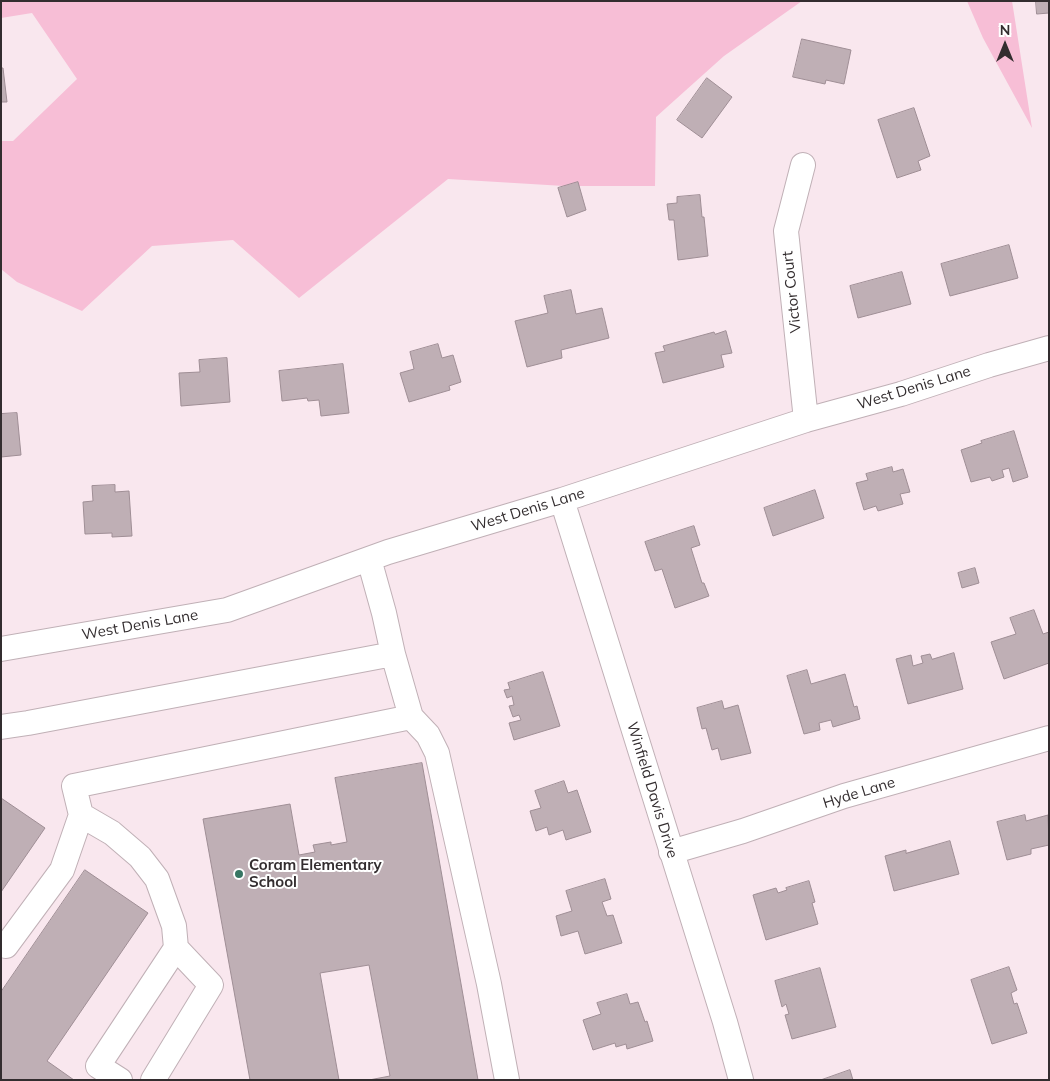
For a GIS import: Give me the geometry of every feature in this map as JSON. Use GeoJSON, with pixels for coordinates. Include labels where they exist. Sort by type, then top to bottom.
{"type":"FeatureCollection","features":[{"type":"Feature","properties":{"kind":"street","name":"Victor Court"},"geometry":{"type":"LineString","coordinates":[[803,165],[786,231],[806,420]]}},
{"type":"Feature","properties":{"kind":"street","name":"West Denis Lane"},"geometry":{"type":"LineString","coordinates":[[1,649],[227,610],[388,552],[562,500],[806,420],[901,394],[989,365],[1049,348]]}},
{"type":"Feature","properties":{"kind":"street","name":"Winfield Davis Drive"},"geometry":{"type":"LineString","coordinates":[[562,500],[725,1022],[741,1080]]}},
{"type":"Feature","properties":{"kind":"street"},"geometry":{"type":"LineString","coordinates":[[369,559],[411,717],[428,735],[437,753],[490,984],[507,1080]]}},
{"type":"Feature","properties":{"kind":"street"},"geometry":{"type":"LineString","coordinates":[[1,728],[393,654]]}},
{"type":"Feature","properties":{"kind":"street"},"geometry":{"type":"LineString","coordinates":[[6,946],[62,870],[81,815],[74,786],[411,717]]}},
{"type":"Feature","properties":{"kind":"street","name":"Hyde Lane"},"geometry":{"type":"LineString","coordinates":[[671,852],[743,831],[844,796],[1049,738]]}},
{"type":"Feature","properties":{"kind":"street"},"geometry":{"type":"LineString","coordinates":[[81,815],[112,833],[140,857],[157,878],[174,926],[176,948],[211,985],[153,1080]]}},
{"type":"Feature","properties":{"kind":"street"},"geometry":{"type":"LineString","coordinates":[[120,1080],[98,1066],[176,948]]}},
{"type":"Feature","properties":{"kind":"shaded area"},"geometry":{"type":"Polygon","coordinates":[[[1,1],[802,1],[724,56],[656,117],[655,186],[564,186],[448,179],[299,298],[233,240],[152,246],[82,311],[17,282],[1,269],[1,141],[13,141],[77,79],[32,13],[1,18],[1,1]]]}},
{"type":"Feature","properties":{"kind":"shaded area"},"geometry":{"type":"Polygon","coordinates":[[[967,1],[1012,1],[1032,128],[983,38],[967,1]]]}},
{"type":"Feature","properties":{"kind":"building"},"geometry":{"type":"Polygon","coordinates":[[[1036,1],[1049,1],[1049,13],[1037,14],[1036,1]]]}},
{"type":"Feature","properties":{"kind":"building"},"geometry":{"type":"Polygon","coordinates":[[[802,39],[851,50],[844,84],[826,80],[825,84],[793,77],[802,39]]]}},
{"type":"Feature","properties":{"kind":"building"},"geometry":{"type":"Polygon","coordinates":[[[1,68],[3,68],[7,102],[1,102],[1,68]]]}},
{"type":"Feature","properties":{"kind":"building"},"geometry":{"type":"Polygon","coordinates":[[[707,78],[732,97],[702,138],[677,120],[707,78]]]}},
{"type":"Feature","properties":{"kind":"building"},"geometry":{"type":"Polygon","coordinates":[[[914,108],[930,156],[918,161],[921,170],[897,178],[878,120],[914,108]]]}},
{"type":"Feature","properties":{"kind":"building"},"geometry":{"type":"Polygon","coordinates":[[[578,182],[586,210],[567,217],[558,188],[578,182]]]}},
{"type":"Feature","properties":{"kind":"building"},"geometry":{"type":"Polygon","coordinates":[[[700,195],[708,256],[678,260],[674,220],[669,220],[667,204],[677,203],[677,197],[700,195]]]}},
{"type":"Feature","properties":{"kind":"building"},"geometry":{"type":"Polygon","coordinates":[[[1009,245],[1018,278],[950,296],[941,264],[1009,245]]]}},
{"type":"Feature","properties":{"kind":"building"},"geometry":{"type":"Polygon","coordinates":[[[902,272],[911,304],[858,318],[850,286],[902,272]]]}},
{"type":"Feature","properties":{"kind":"building"},"geometry":{"type":"Polygon","coordinates":[[[571,290],[576,314],[602,308],[609,338],[561,350],[562,358],[527,367],[515,321],[548,313],[544,296],[571,290]]]}},
{"type":"Feature","properties":{"kind":"building"},"geometry":{"type":"Polygon","coordinates":[[[726,331],[732,353],[721,355],[724,367],[663,383],[655,353],[665,351],[663,346],[714,332],[715,334],[726,331]]]}},
{"type":"Feature","properties":{"kind":"building"},"geometry":{"type":"Polygon","coordinates":[[[438,344],[442,358],[453,355],[461,382],[449,386],[450,390],[409,402],[400,373],[414,369],[410,352],[438,344]]]}},
{"type":"Feature","properties":{"kind":"building"},"geometry":{"type":"Polygon","coordinates":[[[227,358],[230,402],[181,406],[179,373],[200,372],[199,360],[227,358]]]}},
{"type":"Feature","properties":{"kind":"building"},"geometry":{"type":"Polygon","coordinates":[[[343,364],[349,413],[321,416],[319,400],[308,401],[307,398],[282,401],[279,371],[343,364]]]}},
{"type":"Feature","properties":{"kind":"building"},"geometry":{"type":"Polygon","coordinates":[[[17,413],[21,455],[1,457],[1,414],[17,413]]]}},
{"type":"Feature","properties":{"kind":"building"},"geometry":{"type":"Polygon","coordinates":[[[1014,431],[1028,477],[1013,482],[1009,468],[1002,470],[1004,477],[992,481],[990,477],[971,482],[961,450],[982,443],[981,441],[1014,431]]]}},
{"type":"Feature","properties":{"kind":"building"},"geometry":{"type":"Polygon","coordinates":[[[892,467],[893,472],[903,469],[910,492],[900,494],[903,504],[878,511],[876,506],[864,510],[856,483],[868,480],[866,474],[892,467]]]}},
{"type":"Feature","properties":{"kind":"building"},"geometry":{"type":"Polygon","coordinates":[[[115,485],[115,492],[129,491],[132,536],[112,537],[112,533],[85,534],[83,502],[93,501],[92,486],[115,485]]]}},
{"type":"Feature","properties":{"kind":"building"},"geometry":{"type":"Polygon","coordinates":[[[815,490],[824,518],[773,536],[764,508],[815,490]]]}},
{"type":"Feature","properties":{"kind":"building"},"geometry":{"type":"Polygon","coordinates":[[[694,526],[700,545],[691,548],[702,583],[704,583],[709,596],[675,608],[662,569],[655,571],[645,542],[694,526]]]}},
{"type":"Feature","properties":{"kind":"building"},"geometry":{"type":"Polygon","coordinates":[[[975,568],[979,583],[962,588],[958,573],[975,568]]]}},
{"type":"Feature","properties":{"kind":"building"},"geometry":{"type":"Polygon","coordinates":[[[1034,610],[1043,634],[1049,632],[1049,663],[1004,679],[991,642],[1016,634],[1010,618],[1034,610]]]}},
{"type":"Feature","properties":{"kind":"building"},"geometry":{"type":"Polygon","coordinates":[[[954,653],[963,689],[908,704],[896,659],[911,655],[913,666],[923,663],[921,656],[930,654],[932,659],[954,653]]]}},
{"type":"Feature","properties":{"kind":"building"},"geometry":{"type":"Polygon","coordinates":[[[807,670],[811,684],[845,674],[854,707],[857,706],[860,719],[833,727],[831,720],[819,723],[820,730],[804,734],[787,676],[807,670]]]}},
{"type":"Feature","properties":{"kind":"building"},"geometry":{"type":"Polygon","coordinates":[[[543,672],[560,726],[514,740],[509,723],[521,720],[519,715],[513,717],[509,706],[514,705],[512,696],[507,698],[504,690],[510,689],[508,683],[543,672]]]}},
{"type":"Feature","properties":{"kind":"building"},"geometry":{"type":"Polygon","coordinates":[[[722,701],[724,709],[738,705],[751,753],[721,760],[718,748],[712,750],[706,728],[702,729],[697,708],[722,701]]]}},
{"type":"Feature","properties":{"kind":"building"},"geometry":{"type":"Polygon","coordinates":[[[422,763],[478,1080],[369,1080],[390,1076],[369,965],[320,973],[339,1080],[250,1080],[203,819],[290,804],[299,855],[315,852],[313,845],[331,842],[331,845],[347,842],[335,778],[422,763]]]}},
{"type":"Feature","properties":{"kind":"building"},"geometry":{"type":"Polygon","coordinates":[[[564,781],[568,793],[577,790],[591,832],[566,840],[563,830],[549,835],[547,827],[536,831],[530,811],[541,808],[535,791],[564,781]]]}},
{"type":"Feature","properties":{"kind":"building"},"geometry":{"type":"Polygon","coordinates":[[[1,798],[45,828],[1,892],[1,798]]]}},
{"type":"Feature","properties":{"kind":"building"},"geometry":{"type":"Polygon","coordinates":[[[1025,815],[1026,821],[1048,815],[1049,845],[1031,849],[1031,854],[1007,860],[997,822],[1025,815]]]}},
{"type":"Feature","properties":{"kind":"building"},"geometry":{"type":"Polygon","coordinates":[[[950,841],[959,874],[894,891],[885,856],[906,850],[906,853],[950,841]]]}},
{"type":"Feature","properties":{"kind":"building"},"geometry":{"type":"Polygon","coordinates":[[[85,870],[148,913],[47,1061],[74,1080],[1,1080],[1,992],[85,870]]]}},
{"type":"Feature","properties":{"kind":"building"},"geometry":{"type":"Polygon","coordinates":[[[605,879],[611,899],[602,902],[607,916],[613,915],[622,943],[585,954],[578,931],[561,936],[556,916],[572,911],[566,891],[605,879]]]}},
{"type":"Feature","properties":{"kind":"building"},"geometry":{"type":"Polygon","coordinates":[[[809,881],[815,902],[812,903],[818,924],[766,940],[753,895],[776,888],[778,893],[787,890],[786,888],[809,881]]]}},
{"type":"Feature","properties":{"kind":"building"},"geometry":{"type":"Polygon","coordinates":[[[1009,967],[1017,990],[1011,993],[1014,1004],[1017,1003],[1027,1033],[992,1044],[971,980],[1009,967]]]}},
{"type":"Feature","properties":{"kind":"building"},"geometry":{"type":"Polygon","coordinates":[[[820,968],[836,1027],[792,1039],[785,1015],[789,1014],[786,1004],[782,1007],[775,981],[820,968]]]}},
{"type":"Feature","properties":{"kind":"building"},"geometry":{"type":"Polygon","coordinates":[[[627,994],[630,1004],[638,1002],[645,1022],[647,1021],[653,1041],[627,1049],[626,1044],[616,1047],[615,1043],[593,1050],[583,1020],[601,1014],[597,1003],[627,994]]]}},
{"type":"Feature","properties":{"kind":"building"},"geometry":{"type":"Polygon","coordinates":[[[850,1070],[853,1080],[821,1080],[850,1070]]]}},
{"type":"Feature","properties":{"kind":"place","name":"Coram Elementary School"},"geometry":{"type":"Point","coordinates":[239,874]}}]}
